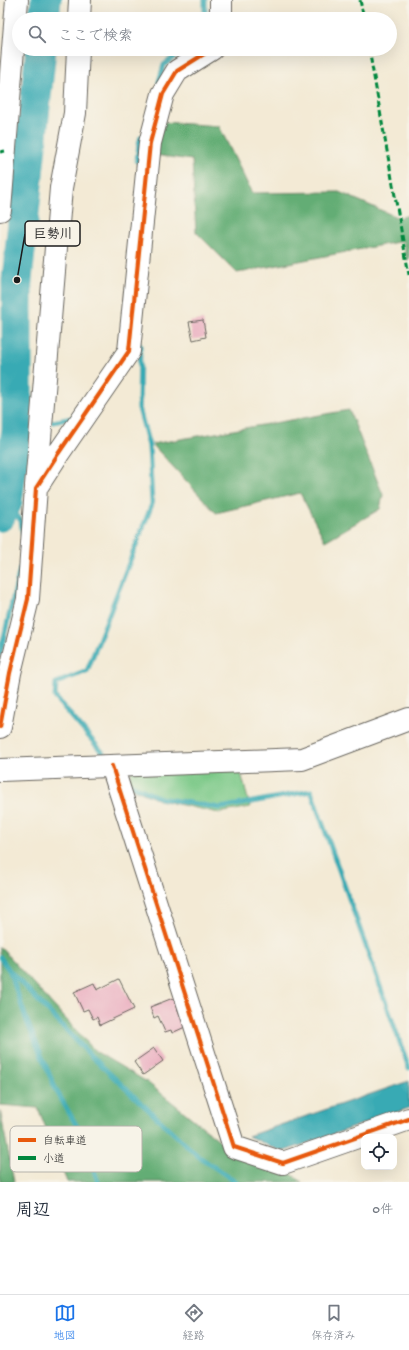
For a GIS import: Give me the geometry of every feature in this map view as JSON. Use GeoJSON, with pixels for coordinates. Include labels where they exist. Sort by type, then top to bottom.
{"type":"FeatureCollection","features":[{"type":"Feature","properties":{"kind":"street"},"geometry":{"type":"LineString","coordinates":[[16,12],[17,0]]}},
{"type":"Feature","properties":{"kind":"street"},"geometry":{"type":"LineString","coordinates":[[79,12],[80,0]]}},
{"type":"Feature","properties":{"kind":"street"},"geometry":{"type":"LineString","coordinates":[[221,0],[221,12]]}},
{"type":"Feature","properties":{"kind":"street"},"geometry":{"type":"LineString","coordinates":[[0,210],[12,56]]}},
{"type":"Feature","properties":{"kind":"street"},"geometry":{"type":"LineString","coordinates":[[0,727],[5,670],[28,599],[61,188],[75,113],[78,56]]}},
{"type":"Feature","properties":{"kind":"street"},"geometry":{"type":"LineString","coordinates":[[36,488],[129,351],[150,143],[163,94],[178,71],[201,56]]}},
{"type":"Feature","properties":{"kind":"street"},"geometry":{"type":"LineString","coordinates":[[0,770],[302,759],[409,719]]}},
{"type":"Feature","properties":{"kind":"street"},"geometry":{"type":"LineString","coordinates":[[112,766],[234,1147],[283,1163],[409,1119]]}},
{"type":"Feature","properties":{"kind":"green space"},"geometry":{"type":"Polygon","coordinates":[[[163,122],[219,126],[252,193],[339,192],[399,218],[409,215],[409,259],[407,260],[403,241],[237,273],[196,232],[192,160],[154,155],[163,122]]]}},
{"type":"Feature","properties":{"kind":"green space"},"geometry":{"type":"Polygon","coordinates":[[[349,410],[383,495],[380,509],[325,541],[300,493],[216,513],[152,444],[349,410]]]}},
{"type":"Feature","properties":{"kind":"green space"},"geometry":{"type":"Polygon","coordinates":[[[240,769],[250,807],[219,813],[159,800],[127,786],[132,770],[240,769]]]}},
{"type":"Feature","properties":{"kind":"green space"},"geometry":{"type":"Polygon","coordinates":[[[0,947],[95,1051],[147,1082],[229,1148],[285,1169],[302,1182],[67,1182],[63,1172],[142,1172],[142,1126],[45,1126],[38,1108],[0,1105],[0,947]]]}},
{"type":"Feature","properties":{"kind":"green space"},"geometry":{"type":"Polygon","coordinates":[[[0,1110],[10,1161],[10,1172],[12,1172],[14,1182],[0,1182],[0,1110]]]}},
{"type":"Feature","properties":{"kind":"water"},"geometry":{"type":"Polygon","coordinates":[[[409,1081],[409,1108],[282,1152],[248,1136],[409,1081]]]}},
{"type":"Feature","properties":{"kind":"building"},"geometry":{"type":"Polygon","coordinates":[[[203,320],[206,337],[193,340],[189,322],[203,320]]]}},
{"type":"Feature","properties":{"kind":"building"},"geometry":{"type":"Polygon","coordinates":[[[119,979],[134,1009],[100,1025],[97,1017],[93,1019],[88,1009],[83,1011],[74,992],[94,983],[97,990],[119,979]]]}},
{"type":"Feature","properties":{"kind":"building"},"geometry":{"type":"Polygon","coordinates":[[[173,998],[185,1027],[172,1033],[171,1030],[165,1032],[158,1016],[154,1018],[150,1007],[173,998]]]}},
{"type":"Feature","properties":{"kind":"building"},"geometry":{"type":"Polygon","coordinates":[[[154,1048],[163,1061],[143,1075],[134,1062],[154,1048]]]}},
{"type":"Feature","properties":{"kind":"waterway"},"geometry":{"type":"LineString","coordinates":[[45,12],[46,0]]}},
{"type":"Feature","properties":{"kind":"waterway"},"geometry":{"type":"LineString","coordinates":[[205,0],[205,12]]}},
{"type":"Feature","properties":{"kind":"waterway"},"geometry":{"type":"LineString","coordinates":[[0,516],[7,502],[17,429],[17,280],[40,56]]}},
{"type":"Feature","properties":{"kind":"waterway"},"geometry":{"type":"LineString","coordinates":[[159,82],[164,65],[175,56]]}},
{"type":"Feature","properties":{"kind":"waterway"},"geometry":{"type":"LineString","coordinates":[[137,161],[141,137]]}},
{"type":"Feature","properties":{"kind":"waterway"},"geometry":{"type":"LineString","coordinates":[[103,753],[55,697],[56,683],[87,671],[152,504],[149,446],[139,408],[140,345]]}},
{"type":"Feature","properties":{"kind":"waterway"},"geometry":{"type":"LineString","coordinates":[[53,422],[76,417]]}},
{"type":"Feature","properties":{"kind":"waterway"},"geometry":{"type":"LineString","coordinates":[[7,502],[21,521],[23,534]]}},
{"type":"Feature","properties":{"kind":"waterway"},"geometry":{"type":"LineString","coordinates":[[0,654],[20,569]]}},
{"type":"Feature","properties":{"kind":"waterway"},"geometry":{"type":"LineString","coordinates":[[125,782],[160,798],[220,808],[311,791],[409,1068]]}},
{"type":"Feature","properties":{"kind":"waterway"},"geometry":{"type":"LineString","coordinates":[[0,957],[9,970],[90,1055],[198,1156],[236,1182]]}},
{"type":"Feature","properties":{"kind":"waterway"},"geometry":{"type":"LineString","coordinates":[[10,972],[28,1024],[56,1090],[77,1126]]}},
{"type":"Feature","properties":{"kind":"waterway"},"geometry":{"type":"LineString","coordinates":[[95,1172],[98,1182]]}},
{"type":"Feature","properties":{"kind":"marked path"},"geometry":{"type":"LineString","coordinates":[[360,0],[363,12]]}},
{"type":"Feature","properties":{"kind":"marked path"},"geometry":{"type":"LineString","coordinates":[[370,56],[409,275]]}},
{"type":"Feature","properties":{"kind":"marked path"},"geometry":{"type":"LineString","coordinates":[[0,152],[5,151]]}},
{"type":"Feature","properties":{"kind":"cycle path"},"geometry":{"type":"LineString","coordinates":[[0,727],[10,673],[28,599],[36,488],[129,351],[150,143],[163,94],[177,71],[201,56]]}},
{"type":"Feature","properties":{"kind":"cycle path"},"geometry":{"type":"LineString","coordinates":[[112,766],[234,1147],[283,1163],[409,1119]]}},
{"type":"Feature","properties":{"kind":"place","name":"巨勢川"},"geometry":{"type":"Point","coordinates":[17,280]}}]}
